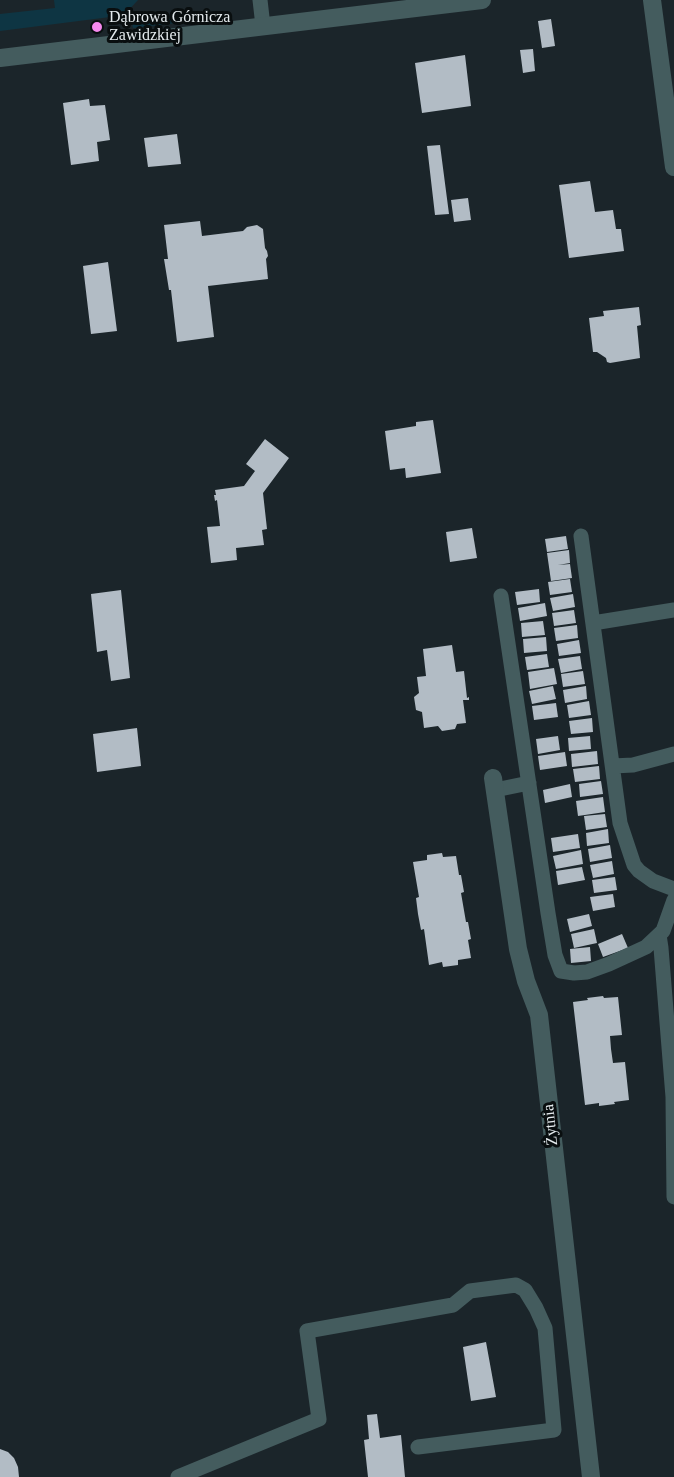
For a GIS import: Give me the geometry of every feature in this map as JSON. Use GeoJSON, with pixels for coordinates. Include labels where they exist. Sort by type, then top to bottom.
{"type":"FeatureCollection","features":[{"type":"Feature","properties":{"kind":"street"},"geometry":{"type":"LineString","coordinates":[[0,58],[482,0]]}},
{"type":"Feature","properties":{"kind":"street"},"geometry":{"type":"LineString","coordinates":[[652,0],[674,167]]}},
{"type":"Feature","properties":{"kind":"street","name":"Żytnia"},"geometry":{"type":"LineString","coordinates":[[494,784],[518,949],[526,981],[539,1015],[591,1477]]}},
{"type":"Feature","properties":{"kind":"lane"},"geometry":{"type":"LineString","coordinates":[[260,0],[263,26]]}},
{"type":"Feature","properties":{"kind":"lane"},"geometry":{"type":"LineString","coordinates":[[581,536],[620,823],[634,865],[639,872],[647,878],[674,889]]}},
{"type":"Feature","properties":{"kind":"lane"},"geometry":{"type":"LineString","coordinates":[[501,596],[555,955],[561,971],[587,972],[646,947],[663,931],[674,900]]}},
{"type":"Feature","properties":{"kind":"lane"},"geometry":{"type":"LineString","coordinates":[[593,623],[674,610]]}},
{"type":"Feature","properties":{"kind":"lane"},"geometry":{"type":"LineString","coordinates":[[613,766],[633,765],[674,754]]}},
{"type":"Feature","properties":{"kind":"lane"},"geometry":{"type":"LineString","coordinates":[[494,784],[529,783]]}},
{"type":"Feature","properties":{"kind":"lane"},"geometry":{"type":"LineString","coordinates":[[659,935],[662,948],[673,1097],[674,1197]]}},
{"type":"Feature","properties":{"kind":"lane"},"geometry":{"type":"LineString","coordinates":[[178,1477],[319,1419],[307,1331],[453,1305],[470,1292],[516,1285],[525,1290],[545,1328],[554,1430],[418,1447]]}},
{"type":"Feature","properties":{"kind":"shaded area"},"geometry":{"type":"Polygon","coordinates":[[[54,0],[138,0],[125,14],[118,16],[0,31],[0,14],[55,8],[54,0]]]}},
{"type":"Feature","properties":{"kind":"shaded area"},"geometry":{"type":"Polygon","coordinates":[[[222,13],[210,19],[133,28],[132,23],[222,13]]]}},
{"type":"Feature","properties":{"kind":"building"},"geometry":{"type":"Polygon","coordinates":[[[551,19],[555,46],[542,48],[538,21],[551,19]]]}},
{"type":"Feature","properties":{"kind":"building"},"geometry":{"type":"Polygon","coordinates":[[[533,49],[535,71],[523,73],[520,50],[533,49]]]}},
{"type":"Feature","properties":{"kind":"building"},"geometry":{"type":"Polygon","coordinates":[[[465,55],[471,106],[422,113],[415,63],[465,55]]]}},
{"type":"Feature","properties":{"kind":"building"},"geometry":{"type":"Polygon","coordinates":[[[89,99],[90,106],[105,105],[110,140],[97,142],[99,161],[71,165],[63,103],[89,99]]]}},
{"type":"Feature","properties":{"kind":"building"},"geometry":{"type":"Polygon","coordinates":[[[177,134],[181,164],[148,167],[144,138],[177,134]]]}},
{"type":"Feature","properties":{"kind":"building"},"geometry":{"type":"Polygon","coordinates":[[[440,145],[449,214],[435,215],[427,146],[440,145]]]}},
{"type":"Feature","properties":{"kind":"building"},"geometry":{"type":"Polygon","coordinates":[[[590,181],[595,212],[613,210],[616,229],[621,229],[624,251],[569,258],[559,185],[590,181]]]}},
{"type":"Feature","properties":{"kind":"building"},"geometry":{"type":"Polygon","coordinates":[[[468,198],[471,220],[454,222],[451,200],[468,198]]]}},
{"type":"Feature","properties":{"kind":"building"},"geometry":{"type":"Polygon","coordinates":[[[200,221],[202,236],[243,231],[247,227],[257,225],[263,229],[268,256],[266,259],[268,279],[208,286],[214,337],[177,342],[171,290],[169,290],[164,259],[168,259],[164,225],[200,221]]]}},
{"type":"Feature","properties":{"kind":"building"},"geometry":{"type":"Polygon","coordinates":[[[108,262],[117,331],[91,334],[83,266],[108,262]]]}},
{"type":"Feature","properties":{"kind":"building"},"geometry":{"type":"Polygon","coordinates":[[[639,307],[641,325],[637,326],[640,358],[610,363],[597,352],[593,352],[589,318],[604,316],[603,311],[639,307]]]}},
{"type":"Feature","properties":{"kind":"building"},"geometry":{"type":"Polygon","coordinates":[[[433,420],[441,473],[406,478],[405,468],[390,470],[385,431],[416,426],[416,422],[433,420]]]}},
{"type":"Feature","properties":{"kind":"building"},"geometry":{"type":"Polygon","coordinates":[[[265,439],[289,458],[263,493],[267,529],[262,530],[264,545],[236,548],[237,560],[211,563],[207,527],[220,526],[215,490],[244,486],[255,471],[246,464],[265,439]]]}},
{"type":"Feature","properties":{"kind":"building"},"geometry":{"type":"Polygon","coordinates":[[[472,528],[477,558],[450,562],[446,532],[472,528]]]}},
{"type":"Feature","properties":{"kind":"building"},"geometry":{"type":"Polygon","coordinates":[[[566,536],[568,549],[547,552],[545,539],[566,536]]]}},
{"type":"Feature","properties":{"kind":"building"},"geometry":{"type":"Polygon","coordinates":[[[569,550],[570,563],[558,565],[570,564],[572,578],[551,581],[547,553],[569,550]]]}},
{"type":"Feature","properties":{"kind":"building"},"geometry":{"type":"Polygon","coordinates":[[[570,579],[572,592],[550,595],[548,582],[570,579]]]}},
{"type":"Feature","properties":{"kind":"building"},"geometry":{"type":"Polygon","coordinates":[[[539,589],[540,602],[517,605],[515,592],[539,589]]]}},
{"type":"Feature","properties":{"kind":"building"},"geometry":{"type":"Polygon","coordinates":[[[121,590],[130,678],[111,681],[107,650],[97,652],[91,594],[121,590]]]}},
{"type":"Feature","properties":{"kind":"building"},"geometry":{"type":"Polygon","coordinates":[[[573,594],[575,607],[553,611],[550,598],[573,594]]]}},
{"type":"Feature","properties":{"kind":"building"},"geometry":{"type":"Polygon","coordinates":[[[545,603],[547,616],[520,621],[518,608],[545,603]]]}},
{"type":"Feature","properties":{"kind":"building"},"geometry":{"type":"Polygon","coordinates":[[[574,610],[576,623],[554,626],[552,613],[574,610]]]}},
{"type":"Feature","properties":{"kind":"building"},"geometry":{"type":"Polygon","coordinates":[[[543,621],[545,635],[522,637],[521,623],[543,621]]]}},
{"type":"Feature","properties":{"kind":"building"},"geometry":{"type":"Polygon","coordinates":[[[577,625],[578,638],[556,641],[554,628],[577,625]]]}},
{"type":"Feature","properties":{"kind":"building"},"geometry":{"type":"Polygon","coordinates":[[[546,637],[547,651],[524,653],[523,639],[546,637]]]}},
{"type":"Feature","properties":{"kind":"building"},"geometry":{"type":"Polygon","coordinates":[[[579,640],[581,653],[559,656],[557,644],[579,640]]]}},
{"type":"Feature","properties":{"kind":"building"},"geometry":{"type":"Polygon","coordinates":[[[452,645],[456,672],[464,671],[467,698],[469,697],[469,700],[463,700],[466,723],[457,724],[455,729],[442,731],[438,726],[424,728],[422,712],[416,710],[414,697],[419,693],[417,677],[426,676],[423,649],[452,645]]]}},
{"type":"Feature","properties":{"kind":"building"},"geometry":{"type":"Polygon","coordinates":[[[547,654],[549,667],[527,670],[525,657],[547,654]]]}},
{"type":"Feature","properties":{"kind":"building"},"geometry":{"type":"Polygon","coordinates":[[[580,656],[582,669],[561,673],[558,659],[580,656]]]}},
{"type":"Feature","properties":{"kind":"building"},"geometry":{"type":"Polygon","coordinates":[[[554,668],[557,684],[530,689],[528,672],[554,668]]]}},
{"type":"Feature","properties":{"kind":"building"},"geometry":{"type":"Polygon","coordinates":[[[583,671],[585,684],[563,687],[561,674],[583,671]]]}},
{"type":"Feature","properties":{"kind":"building"},"geometry":{"type":"Polygon","coordinates":[[[553,686],[556,699],[532,704],[529,691],[553,686]]]}},
{"type":"Feature","properties":{"kind":"building"},"geometry":{"type":"Polygon","coordinates":[[[586,686],[587,699],[565,703],[563,690],[586,686]]]}},
{"type":"Feature","properties":{"kind":"building"},"geometry":{"type":"Polygon","coordinates":[[[589,701],[591,715],[569,718],[567,705],[589,701]]]}},
{"type":"Feature","properties":{"kind":"building"},"geometry":{"type":"Polygon","coordinates":[[[556,703],[558,717],[534,720],[532,706],[556,703]]]}},
{"type":"Feature","properties":{"kind":"building"},"geometry":{"type":"Polygon","coordinates":[[[592,718],[593,732],[571,734],[569,721],[592,718]]]}},
{"type":"Feature","properties":{"kind":"building"},"geometry":{"type":"Polygon","coordinates":[[[137,728],[141,766],[97,772],[93,734],[137,728]]]}},
{"type":"Feature","properties":{"kind":"building"},"geometry":{"type":"Polygon","coordinates":[[[558,736],[560,750],[538,754],[536,739],[558,736]]]}},
{"type":"Feature","properties":{"kind":"building"},"geometry":{"type":"Polygon","coordinates":[[[590,736],[591,749],[569,751],[568,738],[590,736]]]}},
{"type":"Feature","properties":{"kind":"building"},"geometry":{"type":"Polygon","coordinates":[[[597,751],[598,764],[572,767],[571,754],[597,751]]]}},
{"type":"Feature","properties":{"kind":"building"},"geometry":{"type":"Polygon","coordinates":[[[565,752],[567,766],[540,770],[538,756],[565,752]]]}},
{"type":"Feature","properties":{"kind":"building"},"geometry":{"type":"Polygon","coordinates":[[[599,766],[600,779],[575,782],[573,769],[599,766]]]}},
{"type":"Feature","properties":{"kind":"building"},"geometry":{"type":"Polygon","coordinates":[[[601,781],[603,794],[580,797],[579,784],[601,781]]]}},
{"type":"Feature","properties":{"kind":"building"},"geometry":{"type":"Polygon","coordinates":[[[570,784],[572,797],[545,803],[543,790],[570,784]]]}},
{"type":"Feature","properties":{"kind":"building"},"geometry":{"type":"Polygon","coordinates":[[[603,797],[605,812],[578,816],[576,801],[603,797]]]}},
{"type":"Feature","properties":{"kind":"building"},"geometry":{"type":"Polygon","coordinates":[[[605,814],[607,827],[586,830],[584,816],[605,814]]]}},
{"type":"Feature","properties":{"kind":"building"},"geometry":{"type":"Polygon","coordinates":[[[608,829],[609,843],[587,846],[586,833],[608,829]]]}},
{"type":"Feature","properties":{"kind":"building"},"geometry":{"type":"Polygon","coordinates":[[[578,834],[580,848],[553,852],[551,838],[578,834]]]}},
{"type":"Feature","properties":{"kind":"building"},"geometry":{"type":"Polygon","coordinates":[[[610,845],[612,858],[590,862],[588,849],[610,845]]]}},
{"type":"Feature","properties":{"kind":"building"},"geometry":{"type":"Polygon","coordinates":[[[581,850],[583,864],[556,869],[553,856],[581,850]]]}},
{"type":"Feature","properties":{"kind":"building"},"geometry":{"type":"Polygon","coordinates":[[[442,853],[443,857],[456,856],[464,892],[461,893],[466,922],[468,922],[471,939],[468,940],[471,958],[458,960],[458,965],[443,967],[442,962],[429,965],[424,929],[421,930],[418,914],[416,898],[419,897],[413,862],[427,860],[427,855],[442,853]]]}},
{"type":"Feature","properties":{"kind":"building"},"geometry":{"type":"Polygon","coordinates":[[[612,861],[614,874],[593,878],[590,865],[612,861]]]}},
{"type":"Feature","properties":{"kind":"building"},"geometry":{"type":"Polygon","coordinates":[[[582,867],[585,880],[558,885],[556,871],[582,867]]]}},
{"type":"Feature","properties":{"kind":"building"},"geometry":{"type":"Polygon","coordinates":[[[615,877],[617,890],[594,893],[592,880],[615,877]]]}},
{"type":"Feature","properties":{"kind":"building"},"geometry":{"type":"Polygon","coordinates":[[[613,894],[615,907],[593,911],[590,897],[613,894]]]}},
{"type":"Feature","properties":{"kind":"building"},"geometry":{"type":"Polygon","coordinates":[[[589,914],[592,926],[570,932],[567,919],[589,914]]]}},
{"type":"Feature","properties":{"kind":"building"},"geometry":{"type":"Polygon","coordinates":[[[594,929],[597,943],[574,948],[571,934],[594,929]]]}},
{"type":"Feature","properties":{"kind":"building"},"geometry":{"type":"Polygon","coordinates":[[[622,934],[628,948],[603,957],[598,944],[622,934]]]}},
{"type":"Feature","properties":{"kind":"building"},"geometry":{"type":"Polygon","coordinates":[[[590,947],[591,961],[571,963],[570,949],[590,947]]]}},
{"type":"Feature","properties":{"kind":"building"},"geometry":{"type":"Polygon","coordinates":[[[603,996],[604,998],[618,997],[622,1035],[610,1036],[611,1049],[613,1063],[625,1062],[629,1100],[599,1106],[599,1103],[585,1105],[573,1002],[603,996]]]}},
{"type":"Feature","properties":{"kind":"building"},"geometry":{"type":"Polygon","coordinates":[[[486,1342],[496,1397],[471,1401],[463,1347],[486,1342]]]}},
{"type":"Feature","properties":{"kind":"building"},"geometry":{"type":"Polygon","coordinates":[[[377,1414],[380,1438],[401,1435],[405,1477],[368,1477],[364,1440],[369,1439],[367,1415],[377,1414]]]}},
{"type":"Feature","properties":{"kind":"building"},"geometry":{"type":"Polygon","coordinates":[[[0,1449],[8,1452],[14,1458],[19,1477],[0,1477],[0,1449]]]}},
{"type":"Feature","properties":{"kind":"place","name":"Dąbrowa Górnicza Zawidzkiej"},"geometry":{"type":"Point","coordinates":[97,27]}}]}
